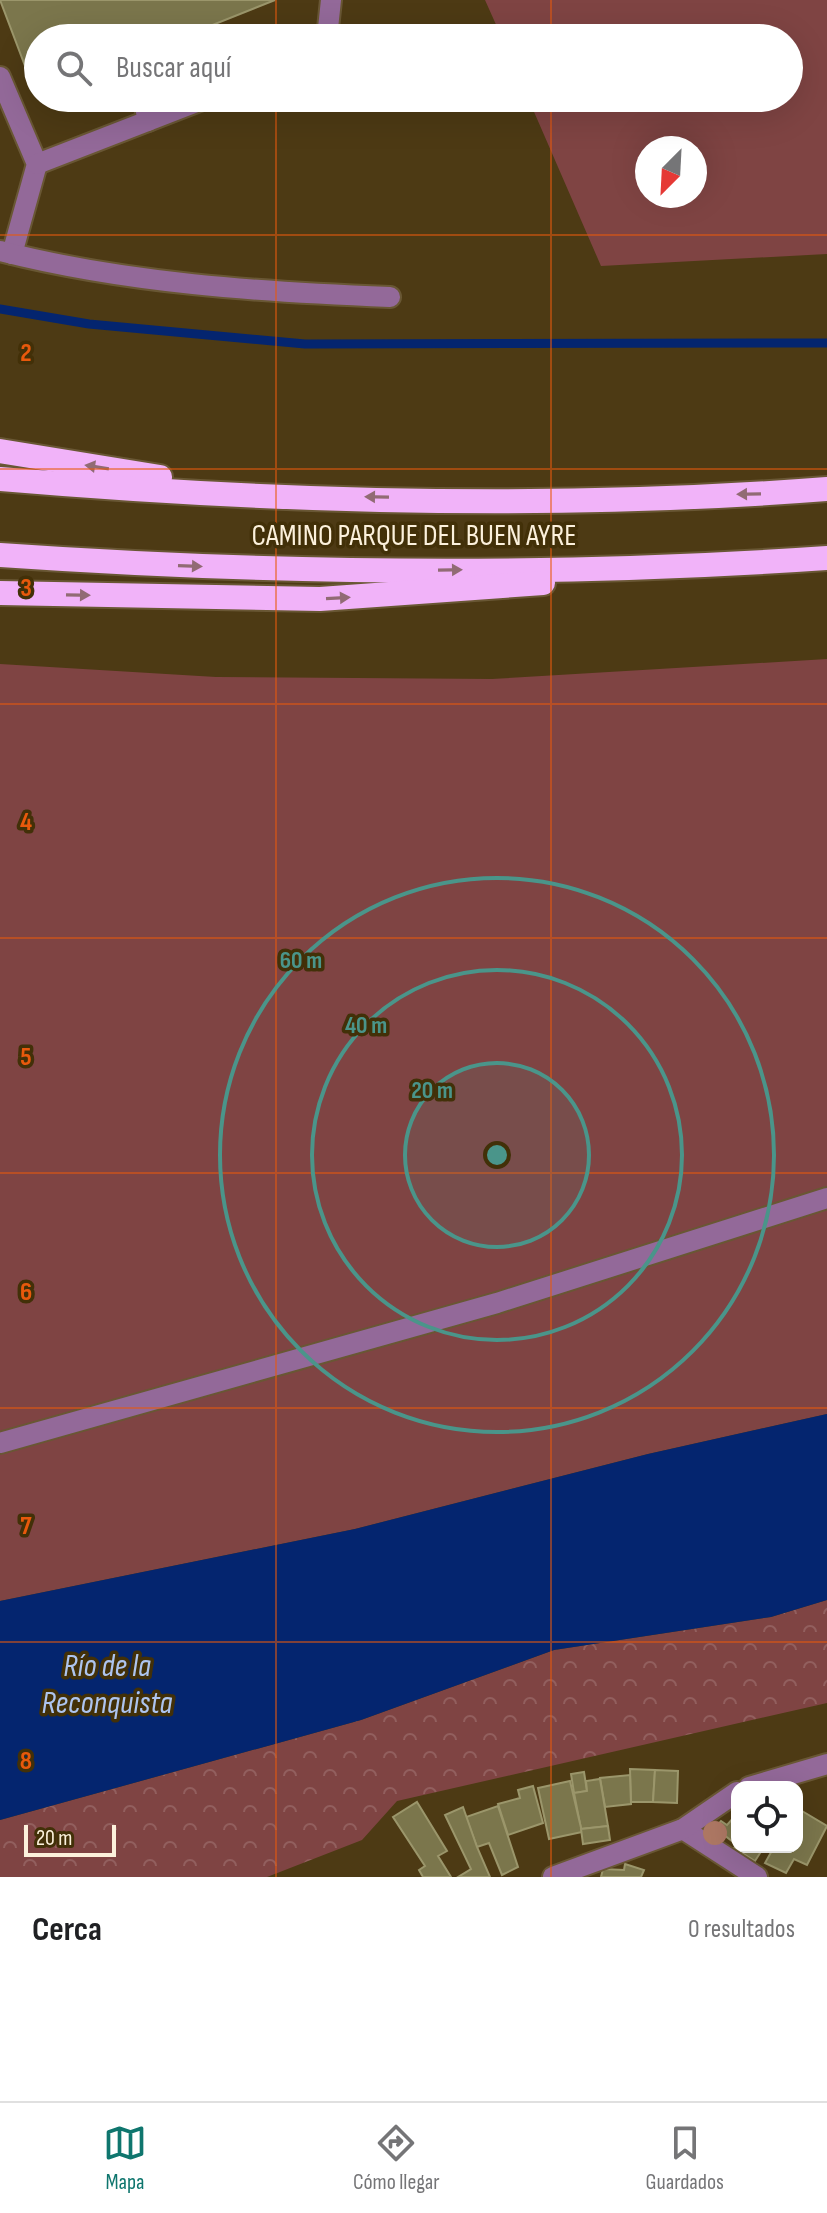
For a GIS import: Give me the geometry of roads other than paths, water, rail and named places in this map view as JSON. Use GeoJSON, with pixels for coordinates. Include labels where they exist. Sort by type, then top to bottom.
{"type":"FeatureCollection","features":[{"type":"Feature","properties":{"kind":"highway"},"geometry":{"type":"LineString","coordinates":[[0,451],[285,496]]}},
{"type":"Feature","properties":{"kind":"highway","name":"CAMINO PARQUE DEL BUEN AYRE"},"geometry":{"type":"LineString","coordinates":[[0,479],[285,496],[522,499],[827,489]]}},
{"type":"Feature","properties":{"kind":"highway","name":"CAMINO PARQUE DEL BUEN AYRE"},"geometry":{"type":"LineString","coordinates":[[0,555],[329,572],[677,568],[827,558]]}},
{"type":"Feature","properties":{"kind":"highway"},"geometry":{"type":"LineString","coordinates":[[0,593],[320,599],[487,590],[677,568]]}},
{"type":"Feature","properties":{"kind":"street"},"geometry":{"type":"LineString","coordinates":[[328,24],[331,0]]}},
{"type":"Feature","properties":{"kind":"street"},"geometry":{"type":"LineString","coordinates":[[0,77],[37,164],[6,252],[62,266],[122,274],[327,295],[390,297]]}},
{"type":"Feature","properties":{"kind":"street"},"geometry":{"type":"LineString","coordinates":[[146,112],[148,121]]}},
{"type":"Feature","properties":{"kind":"street"},"geometry":{"type":"LineString","coordinates":[[37,164],[171,112]]}},
{"type":"Feature","properties":{"kind":"street"},"geometry":{"type":"LineString","coordinates":[[0,1443],[497,1303],[827,1198]]}},
{"type":"Feature","properties":{"kind":"street"},"geometry":{"type":"LineString","coordinates":[[769,1781],[827,1764]]}},
{"type":"Feature","properties":{"kind":"street"},"geometry":{"type":"LineString","coordinates":[[553,1877],[591,1860],[683,1829],[731,1796]]}},
{"type":"Feature","properties":{"kind":"street"},"geometry":{"type":"LineString","coordinates":[[683,1829],[757,1877]]}},
{"type":"Feature","properties":{"kind":"water","name":"Río de la Reconquista"},"geometry":{"type":"Polygon","coordinates":[[[827,1414],[827,1600],[771,1617],[554,1650],[361,1720],[0,1820],[0,1601],[355,1529],[648,1454],[827,1414]]]}},
{"type":"Feature","properties":{"kind":"waterway"},"geometry":{"type":"LineString","coordinates":[[0,309],[89,324],[305,344],[827,343]]}}]}
